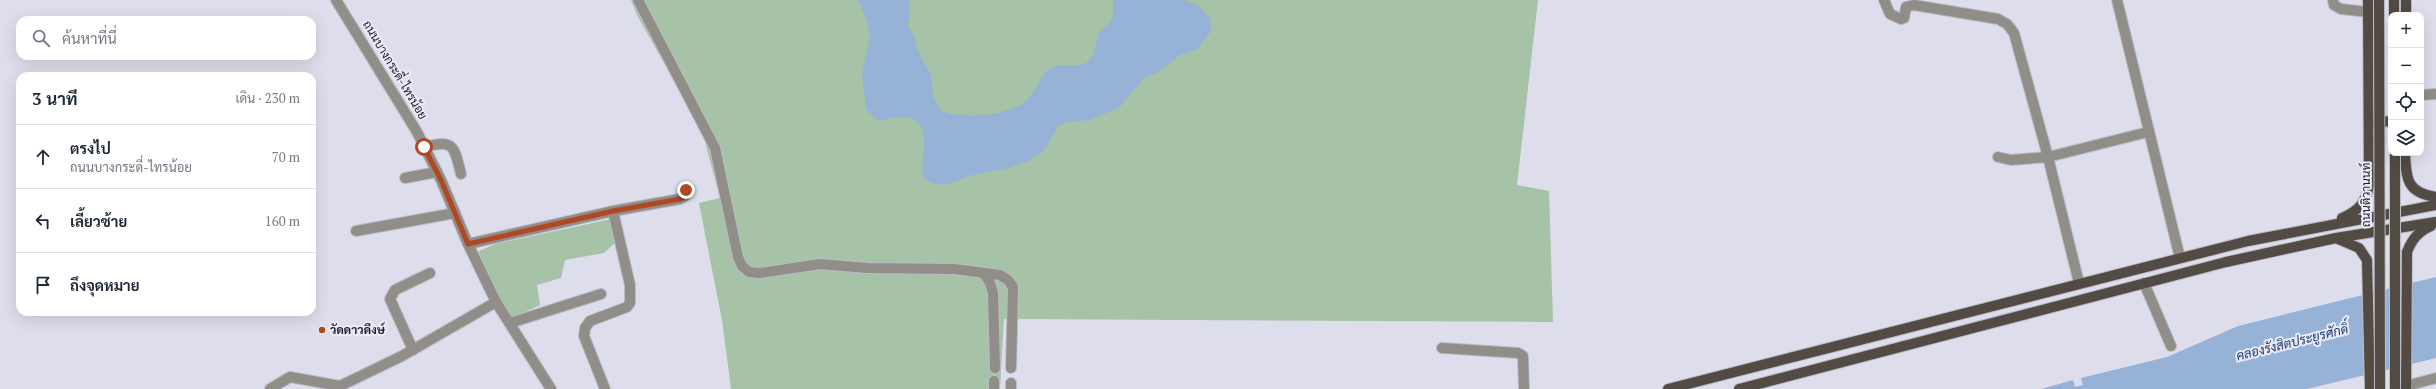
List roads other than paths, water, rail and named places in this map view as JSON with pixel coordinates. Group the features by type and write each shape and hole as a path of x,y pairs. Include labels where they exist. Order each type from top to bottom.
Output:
{"main road":[{"name":"ถนนติวานนท์","path":"2331,223 2352,214 2362,205 2367,197 2370,123 2368,0"},
{"name":"ถนนติวานนท์","path":"2379,0 2380,389"},
{"path":"2394,0 2394,12"},
{"path":"2406,0 2406,12"},
{"path":"2370,123 2388,121"},
{"path":"2395,156 2395,389"},
{"path":"2406,156 2406,170 2411,186 2417,192 2436,198"},
{"path":"1668,389 2180,258 2331,223 2436,205"},
{"path":"1739,389 2144,283 2336,238 2436,223"},
{"path":"2406,384 2407,252 2412,240 2421,230 2436,223"},
{"name":"ถนนติวานนท์","path":"2336,238 2360,248 2367,260 2370,384"}],"street":[{"name":"ถนนบางกระดี่-ไทรน้อย","path":"336,0 424,147 437,172 468,244 496,302 551,389"},
{"path":"638,0 715,148 738,257 742,266 749,272 760,273 800,266 836,264 867,268 954,269 1000,276 1008,280 1013,288 1012,368"},
{"path":"1884,0 1890,14 1901,19 1904,18 1906,7 1914,6 1998,19 2007,24 2016,40 2048,156 2079,283"},
{"path":"2117,0 2180,258"},
{"path":"2333,0 2334,6 2341,9 2368,12"},
{"path":"2424,95 2436,94"},
{"path":"1998,157 2011,160 2048,156 2148,132"},
{"path":"424,147 442,142 452,147 461,174"},
{"path":"405,178 437,172"},
{"path":"468,244 613,211 680,199 685,196 686,190"},
{"path":"605,389 584,336 584,328 590,321 627,307 630,303 630,285 613,211"},
{"path":"356,231 455,213"},
{"path":"413,350 390,299 395,290 430,273"},
{"path":"984,274 990,283 993,293 995,368"},
{"path":"2144,283 2171,346"},
{"path":"510,323 601,294"},
{"path":"270,389 290,377 339,387 413,350 496,302"},
{"path":"1442,348 1518,354 1523,356 1524,389"},
{"path":"2406,384 2436,378"}],"water":[{"path":"858,0 910,0 908,26 914,36 919,54 931,74 933,98 942,111 951,114 975,116 1001,112 1013,108 1023,103 1030,97 1048,70 1056,66 1079,65 1088,62 1094,54 1098,34 1112,20 1113,0 1184,0 1199,6 1210,18 1211,31 1200,46 1195,50 1178,56 1162,70 1144,78 1120,107 1090,120 1068,122 1058,126 1046,148 1032,159 1008,168 973,175 940,185 930,182 923,175 922,168 924,141 923,132 920,125 915,120 905,117 877,120 866,109 862,74 870,37 867,20"},
{"name":"คลองรังสิตประยูรศักดิ์","path":"2436,277 2436,358 2307,389 2041,389 2073,380 2075,387 2083,385 2081,378 2167,357 2238,326"}],"place":[{"name":"วัดดาวดึงษ์","path":"322,330"}]}
